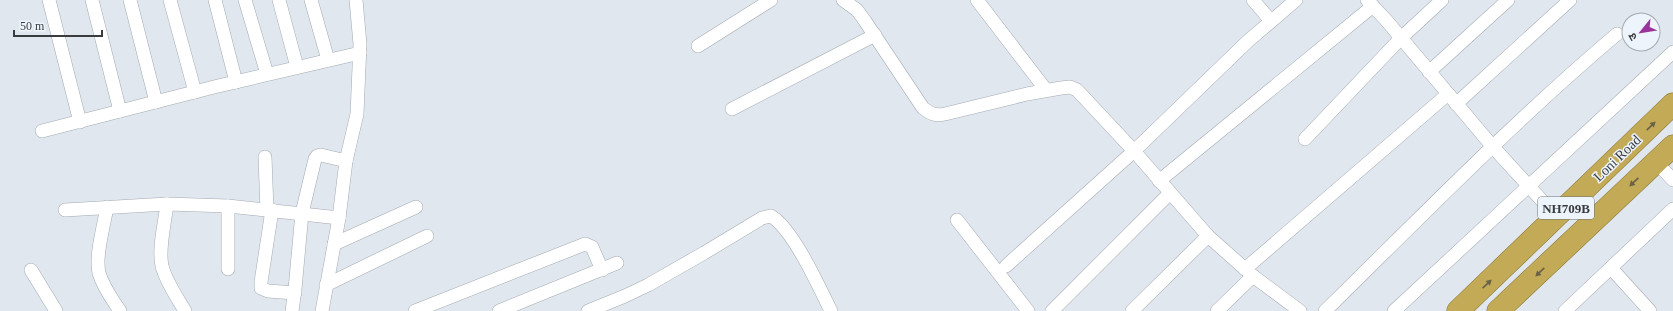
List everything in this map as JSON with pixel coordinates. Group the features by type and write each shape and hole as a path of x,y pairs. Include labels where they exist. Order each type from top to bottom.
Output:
{"highway":[{"name":"Loni Road","path":"1458,311 1673,104"},
{"name":"Loni Road","path":"1498,311 1673,146"}],"street":[{"path":"49,0 80,122"},
{"path":"92,0 120,111"},
{"path":"130,0 156,102"},
{"path":"170,0 195,92"},
{"path":"215,0 236,82"},
{"path":"245,0 267,74"},
{"path":"279,0 297,67"},
{"path":"311,0 328,60"},
{"path":"322,311 339,218 346,161 357,114 360,52 356,0"},
{"path":"698,46 771,0"},
{"path":"843,0 857,10 923,108 930,113 937,115 945,114 1046,90 1070,88 1078,90 1134,151 1208,236 1249,273 1293,309"},
{"path":"977,0 1046,90"},
{"path":"1253,0 1271,21"},
{"path":"1006,266 1134,151 1248,41 1296,0"},
{"path":"1305,139 1401,38 1442,0"},
{"path":"1430,72 1508,0"},
{"path":"1456,104 1570,0"},
{"path":"1159,181 1370,3 1493,147 1557,217"},
{"path":"1325,311 1493,147 1569,75 1617,34"},
{"path":"732,109 875,35"},
{"path":"42,131 360,52"},
{"path":"1394,311 1673,52"},
{"path":"1217,311 1249,273 1448,94"},
{"path":"292,311 302,213 315,159 317,156 325,156 346,161"},
{"path":"265,157 270,210 261,288 268,291 295,293"},
{"path":"1656,162 1673,180"},
{"path":"1052,311 1170,193"},
{"path":"65,210 167,204 228,206 339,218"},
{"path":"167,204 161,250 162,266 168,281 185,311"},
{"path":"228,206 228,269"},
{"path":"107,207 99,252 98,270 103,283 120,311"},
{"path":"334,244 416,207"},
{"path":"1565,311 1673,209"},
{"path":"588,311 639,290 762,218 771,216 784,228 800,253 831,311"},
{"path":"957,220 1028,311"},
{"path":"326,285 427,236"},
{"path":"1132,311 1208,236"},
{"path":"415,311 585,244 592,247 602,270"},
{"path":"499,311 618,263"},
{"path":"1611,268 1650,311"},
{"path":"31,270 56,311"}]}
